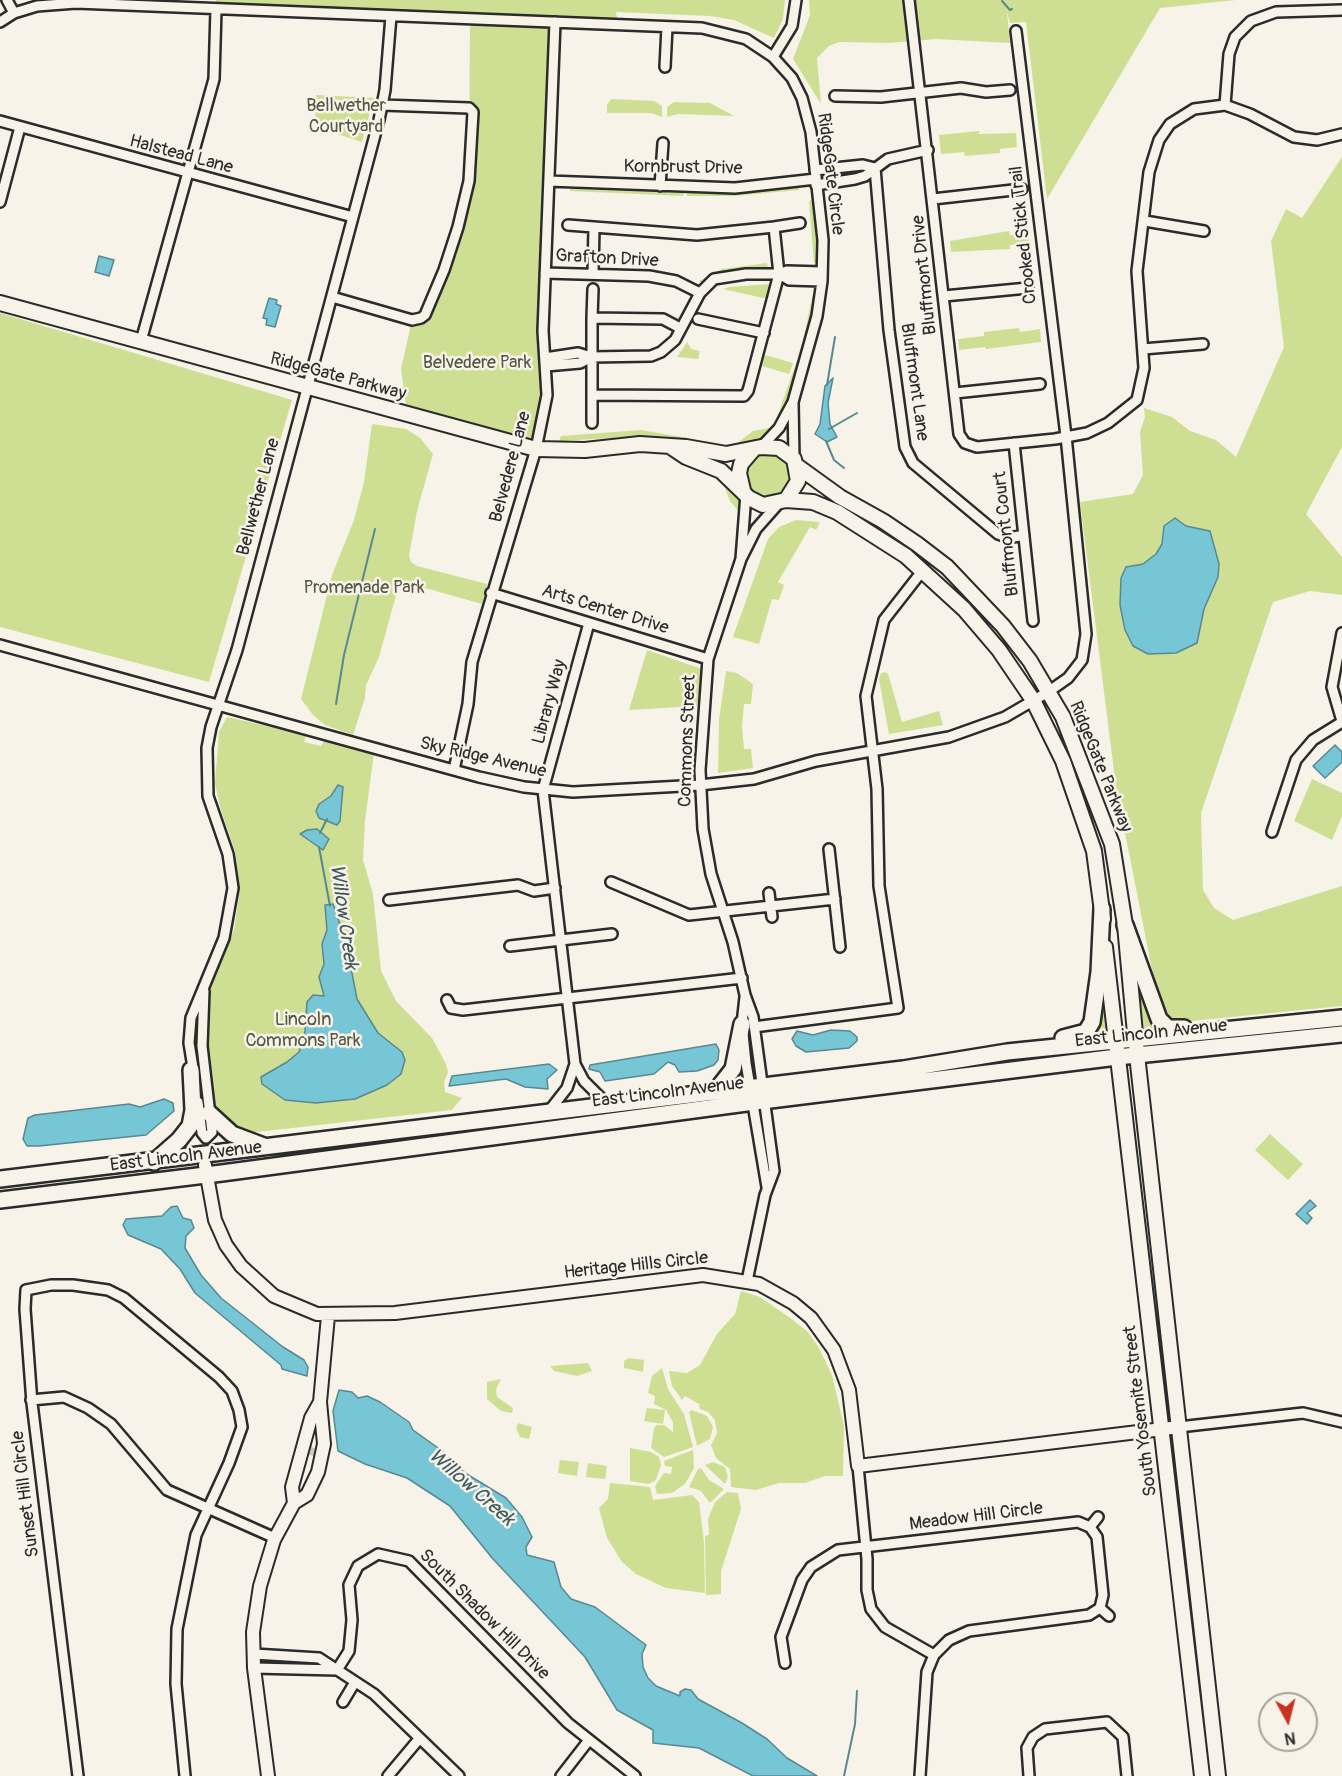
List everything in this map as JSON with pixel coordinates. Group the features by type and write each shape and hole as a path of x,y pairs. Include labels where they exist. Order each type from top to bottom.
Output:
{"main road":[{"name":"RidgeGate Parkway","path":"0,303 536,449 585,450 640,444 716,453 779,448 840,497 883,520 947,567 1003,626 1048,692 1073,741 1112,844 1125,925 1136,1047"},
{"name":"RidgeGate Parkway","path":"671,447 686,457 721,471 744,492 763,505 782,502 813,502 837,512 873,533 922,570 989,637 1033,700 1055,743 1079,804 1094,851 1116,1050"},
{"path":"744,492 739,473 741,464 757,449"},
{"path":"782,502 798,481 795,462"},
{"path":"1007,1052 1017,1044 1079,1036 1090,1029 1099,972 1102,909"},
{"path":"1125,925 1159,1019 1166,1026 1177,1029 1280,1017 1300,1022"},
{"name":"East Lincoln Avenue","path":"0,1200 205,1165 1116,1050 1300,1022 1342,1018"},
{"path":"715,1092 732,1069 748,1026"},
{"name":"East Lincoln Avenue","path":"1136,1047 1342,1034"},
{"name":"South Yosemite Street","path":"1136,1047 1218,1776"},
{"name":"East Lincoln Avenue","path":"0,1179 154,1162 205,1165 270,1148 715,1092 758,1094 1007,1052 1116,1050"},
{"name":"South Yosemite Street","path":"1116,1050 1202,1776"},
{"path":"154,1162 179,1140 190,1126 193,1110 191,1070"},
{"path":"209,1113 232,1134 270,1148"}],"street":[{"path":"7,0 14,14"},
{"path":"773,57 792,26 796,0"},
{"name":"Bluffmont Drive","path":"909,0 959,434 965,443 977,447 1066,436"},
{"name":"RidgeGate Circle","path":"0,22 14,14 58,3 101,2 216,9 667,27 719,31 746,39 773,57 792,78 802,98 807,112 823,240 818,316 793,402 779,428 757,449"},
{"path":"141,341 214,79 216,9"},
{"path":"1225,105 1229,54 1235,37 1251,21 1276,12 1342,10"},
{"name":"Bellwether Lane","path":"205,982 202,1046 212,1132 206,1138 202,1133 195,1077 191,1070 189,1043 191,1018 205,982 225,938 232,896 230,863 213,814 206,785 207,748 308,387 382,105 391,16"},
{"name":"Belvedere Lane","path":"454,770 468,704 472,662 536,449 547,395 543,331 555,22"},
{"path":"665,67 667,27"},
{"name":"Crooked Stick Trail","path":"1016,31 1066,436 1086,634 1082,660 1068,678 1033,700"},
{"path":"836,96 881,97 962,88 986,92 1010,90"},
{"path":"332,297 412,320 421,318 425,315 444,270 458,227 469,181 473,112 469,108 382,105"},
{"path":"1066,436 1087,432 1108,423 1137,400 1144,368 1137,271 1145,221 1149,172 1159,140 1170,124 1194,109 1225,105 1250,114 1294,137 1317,140 1342,134"},
{"name":"Halstead Lane","path":"0,121 187,174 353,217"},
{"path":"1,198 20,127"},
{"path":"660,186 663,143"},
{"name":"Kornbrust Drive","path":"816,178 855,179 888,159 928,150"},
{"name":"Kornbrust Drive","path":"549,181 735,188 816,178 863,165 875,168"},
{"name":"Bluffmont Lane","path":"875,168 886,269 889,330 904,447 913,463 998,534 1009,538 1024,536"},
{"path":"933,199 1022,189"},
{"path":"1145,221 1204,231"},
{"path":"568,225 697,235 800,224"},
{"path":"593,274 594,227"},
{"path":"592,395 744,396 780,274 774,227"},
{"path":"546,362 580,363 591,357 651,356 661,352 675,340 700,293 714,279 746,274 780,274 787,271 822,276"},
{"name":"Grafton Drive","path":"545,273 649,276 676,281 700,293"},
{"path":"944,296 1028,288"},
{"path":"592,289 592,423"},
{"path":"592,318 663,319 680,328"},
{"path":"698,319 764,333"},
{"path":"1143,349 1203,344"},
{"path":"955,393 1040,384"},
{"name":"RidgeGate Circle","path":"793,402 795,462"},
{"name":"Bluffmont Court","path":"1014,443 1033,621"},
{"name":"Commons Street","path":"741,559 744,492"},
{"name":"Commons Street","path":"747,1281 767,1187 774,1171 758,1094 745,995 733,942 711,874 700,785 708,658 741,559 756,528 782,502"},
{"path":"748,1026 808,1015 898,1008 879,886 877,789 866,696 884,620 922,570"},
{"name":"Arts Center Drive","path":"491,593 708,658"},
{"name":"Library Way","path":"543,790 589,623"},
{"path":"1272,832 1296,760 1313,740 1342,721 1332,687 1342,633"},
{"name":"Sky Ridge Avenue","path":"0,645 501,783 543,790 593,792 754,779 816,761 949,737 1005,717 1033,700"},
{"path":"543,790 575,1064 584,1081 608,1106"},
{"path":"829,849 840,946"},
{"path":"611,882 679,913 689,915 835,899"},
{"path":"389,900 518,885 534,891 555,888"},
{"path":"769,893 772,917"},
{"path":"510,946 612,934"},
{"path":"447,1000 451,1008 463,1010 741,978"},
{"path":"546,1113 564,1094 575,1064"},
{"path":"205,1165 206,1138"},
{"name":"Heritage Hills Circle","path":"205,1165 219,1232 241,1266 258,1284 283,1301 307,1311 328,1316 395,1312 684,1276 717,1275 747,1281 793,1303 811,1318 834,1350 849,1390 858,1466"},
{"name":"Sunset Hill Circle","path":"78,1776 31,1400 24,1309 26,1290 73,1285 108,1290 124,1298 232,1391 242,1427 208,1509"},
{"path":"268,1776 254,1668 260,1586 275,1538 293,1499 311,1448 320,1402 328,1316"},
{"path":"31,1400 64,1397 88,1408 111,1424 167,1490 275,1538"},
{"path":"293,1499 292,1487 311,1448 311,1418 320,1402"},
{"path":"934,1656 885,1627 871,1609 867,1590 858,1466 1303,1413 1342,1422"},
{"path":"311,1448 320,1464"},
{"path":"311,1448 320,1464"},
{"path":"293,1499 307,1495 320,1464"},
{"path":"185,1776 176,1684 177,1629 196,1535 208,1509"},
{"path":"920,1776 927,1672 934,1656 949,1640 969,1631 1089,1615 1100,1608 1103,1595 1097,1537 1090,1527 1098,1517"},
{"name":"Meadow Hill Circle","path":"784,1663 781,1637 802,1580 811,1567 825,1556 838,1550 1078,1522 1090,1527"},
{"name":"South Shadow Hill Drive","path":"338,1670 349,1651 352,1620 349,1585 358,1566 378,1554 409,1561 568,1723 635,1776"},
{"path":"1100,1608 1109,1616"},
{"path":"254,1654 319,1658 374,1694 459,1776"},
{"path":"254,1668 338,1670"},
{"path":"343,1702 355,1682"},
{"path":"1114,1729 1120,1720"},
{"path":"1029,1776 1030,1735 1045,1729 1107,1722 1123,1737 1127,1776"},
{"path":"388,1776 419,1738"},
{"path":"561,1776 589,1740"}],"green space":[{"name":"Belvedere Park","path":"216,0 785,0 783,19 774,38 734,20 710,16 616,12 618,25 555,23 546,366 536,449 407,413 401,369 412,320 425,315 469,181 470,19 216,9"},
{"path":"809,0 1236,0 1160,8 1047,199 1026,22 1010,23 1007,12 1010,43 936,39 888,43 839,42 829,46 817,58 821,104 793,59 810,15"},
{"name":"Bellwether Courtyard","path":"316,95 374,98 362,142 315,127"},
{"path":"611,99 654,101 662,106 662,117 651,113 607,113 607,105"},
{"path":"674,102 710,103 734,116 678,114 667,117 667,107"},
{"path":"979,131 979,134 1016,133 1017,147 1000,149 1000,153 965,156 964,152 941,154 939,135"},
{"path":"1342,157 1342,447 1306,514 1342,557 1342,595 1310,591 1273,602 1201,813 1203,890 1214,908 1233,920 1342,886 1342,1006 1172,1023 1155,985 1116,787 1080,502 1133,494 1143,475 1140,432 1145,417 1144,408 1172,417 1190,431 1216,440 1236,457 1284,347 1271,241 1286,209 1302,218"},
{"path":"799,187 799,190 733,196 687,196 687,193 727,194"},
{"path":"570,189 684,193 683,196 570,191"},
{"path":"812,200 817,250 816,263 814,263 809,201"},
{"path":"1009,231 1010,235 1028,234 1029,243 1010,245 1010,249 951,252 950,241"},
{"path":"767,263 768,267 724,271 702,283 699,281 722,269"},
{"path":"770,284 768,299 723,289 729,287"},
{"path":"813,293 815,298 802,356 781,419 774,426 802,346"},
{"path":"0,313 292,400 209,682 0,627"},
{"path":"1019,328 1020,332 1040,329 1041,342 959,350 958,339 984,336 984,332"},
{"path":"687,342 691,349 700,351 698,359 677,357"},
{"path":"765,355 793,363 789,374 762,366"},
{"name":"Promenade Park","path":"372,424 406,429 420,438 433,454 417,511 409,556 411,562 417,566 487,584 482,604 400,581 379,657 366,685 365,698 353,735 325,725 313,715 301,699 332,575 354,520 364,482"},
{"path":"774,429 766,437 731,448 753,431"},
{"path":"641,430 728,445 727,448 649,436 559,441 561,436"},
{"path":"769,453 778,454 785,459 790,466 790,484 785,491 778,496 769,497 760,496 753,491 748,484 747,475 748,466 753,459 760,454"},
{"path":"722,480 740,497 742,515 730,501"},
{"path":"796,520 820,522 816,530 810,527 778,582 784,585 779,600 772,599 759,644 733,637 768,539 779,527"},
{"path":"647,650 699,668 702,672 697,706 629,710"},
{"path":"726,671 737,673 753,684 751,704 744,704 742,726 744,749 751,749 753,768 718,773 719,719"},
{"path":"881,673 888,674 902,722 939,711 943,725 889,734 879,679"},
{"name":"Lincoln Commons Park","path":"227,717 306,735 304,742 321,746 325,740 374,753 365,821 363,860 373,894 381,971 396,1001 432,1038 446,1064 448,1072 444,1082 445,1092 462,1098 452,1110 248,1133 238,1132 216,1113 208,1055 208,1003 212,982 234,930 239,895 235,851 220,807 215,783 219,732"},
{"path":"1312,779 1342,793 1342,816 1332,840 1294,821"},
{"path":"1136,976 1159,1028 1146,1029 1141,1024"},
{"path":"1104,980 1109,1031 1093,1035 1092,1033"},
{"path":"1270,1134 1303,1164 1288,1180 1255,1150"},
{"path":"741,1291 760,1297 793,1320 808,1332 819,1348 832,1375 844,1426 843,1476 825,1476 805,1483 779,1483 756,1490 731,1487 730,1469 716,1458 711,1445 717,1433 715,1420 708,1412 700,1409 699,1404 685,1396 682,1400 672,1386 669,1371 687,1373 700,1365 717,1334 735,1314"},
{"path":"629,1358 644,1360 643,1372 624,1368 624,1361"},
{"path":"588,1363 592,1371 577,1376 554,1371 550,1366"},
{"path":"662,1368 668,1389 684,1414 693,1447 664,1457 651,1448 654,1428 657,1425 664,1425 673,1432 673,1422 666,1410 654,1404 655,1396 648,1393 652,1376"},
{"path":"501,1379 496,1389 497,1397 513,1408 512,1413 501,1411 487,1399 487,1382"},
{"path":"647,1408 665,1410 663,1424 644,1421"},
{"path":"692,1410 707,1416 713,1427 710,1439 697,1446 689,1412"},
{"path":"518,1423 532,1427 529,1439 520,1437 516,1428"},
{"path":"630,1448 651,1452 659,1457 661,1465 656,1480 649,1484 630,1481"},
{"path":"693,1450 694,1468 685,1484 672,1493 657,1494 655,1486 664,1473 671,1474 672,1467 665,1466 664,1461"},
{"path":"560,1460 579,1462 577,1476 558,1473"},
{"path":"713,1462 725,1467 728,1477 725,1484 705,1465"},
{"path":"588,1463 607,1466 605,1479 586,1477"},
{"path":"701,1468 709,1480 724,1489 710,1503 701,1491 689,1487 698,1469"},
{"path":"610,1483 650,1487 653,1500 692,1495 699,1502 704,1542 705,1593 666,1588 636,1574 622,1562 607,1538 599,1508 608,1499"},
{"path":"727,1492 738,1493 741,1509 721,1571 721,1594 706,1595 705,1536 709,1535 708,1519 715,1502"}],"water":[{"path":"99,256 114,260 109,276 95,272"},
{"path":"269,298 277,300 276,304 281,306 275,327 266,325 267,319 263,318"},
{"path":"833,378 828,403 830,424 837,437 827,442 815,434 820,424 825,386"},
{"path":"1175,518 1186,526 1210,531 1219,564 1218,577 1204,609 1197,643 1176,653 1148,654 1133,646 1125,630 1120,605 1121,578 1126,567 1143,564 1156,554 1162,544 1164,526"},
{"path":"1335,745 1342,752 1342,762 1325,778 1313,766"},
{"path":"338,785 343,787 340,821 337,825 319,818 316,811 319,804 331,796"},
{"path":"317,829 329,839 323,850 300,834 307,830"},
{"path":"333,904 346,942 357,999 378,1033 402,1052 405,1060 401,1074 387,1085 355,1099 316,1103 285,1100 262,1084 261,1077 299,1052 305,1031 307,1002 313,995 324,996 319,977 324,964 322,944 327,930 325,905"},
{"path":"831,1030 850,1031 857,1037 857,1041 849,1048 806,1052 796,1046 792,1039 797,1031 813,1035"},
{"path":"716,1044 719,1050 718,1060 714,1065 697,1071 679,1072 675,1065 668,1062 654,1074 605,1081 600,1072 589,1069 590,1065"},
{"path":"549,1064 557,1070 547,1079 548,1089 525,1087 506,1079 449,1086 452,1076"},
{"path":"164,1099 173,1103 174,1111 146,1135 39,1146 27,1146 23,1139 28,1118 35,1115 129,1104 140,1107"},
{"path":"1310,1200 1316,1206 1307,1213 1312,1218 1307,1224 1296,1214"},
{"path":"177,1206 183,1218 191,1220 194,1228 186,1236 185,1248 201,1275 221,1298 283,1347 304,1360 308,1367 307,1376 282,1369 281,1365 195,1293 180,1269 161,1249 128,1235 123,1225 126,1219 162,1216 171,1207"},
{"path":"339,1390 352,1392 358,1398 367,1396 380,1402 409,1422 413,1430 441,1450 465,1473 506,1498 522,1517 532,1537 526,1547 527,1555 554,1562 561,1587 571,1599 595,1607 646,1645 642,1654 643,1667 648,1678 656,1686 680,1696 680,1692 685,1689 691,1690 698,1699 767,1739 787,1758 817,1776 753,1776 699,1748 653,1743 653,1730 617,1710 585,1657 493,1559 450,1506 407,1478 365,1464 338,1451 333,1411"}],"waterway":[{"path":"1002,1 1010,10 1012,9"},
{"path":"827,385 835,337"},
{"path":"829,429 857,413"},
{"path":"826,441 834,460 844,468"},
{"name":"Willow Creek","path":"336,704 344,655 375,529"},
{"name":"Willow Creek","path":"320,833 327,819"},
{"name":"Willow Creek","path":"319,847 330,906"},
{"path":"844,1776 855,1724 857,1691"}],"tunnel":[{"path":"309,1455 311,1447"}]}
